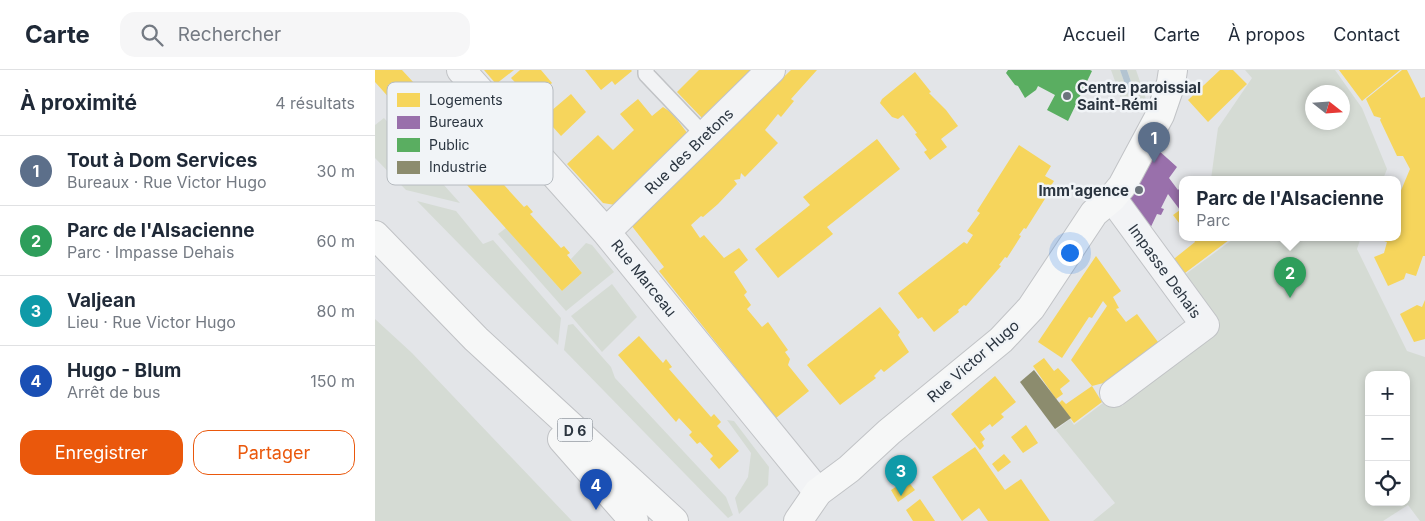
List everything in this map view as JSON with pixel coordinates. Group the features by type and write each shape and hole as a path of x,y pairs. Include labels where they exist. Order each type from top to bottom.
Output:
{"main road":[{"name":"Rue Victor Hugo","path":"798,521 818,492 849,470 889,432 1001,340 1031,308 1094,213 1123,186 1160,115 1171,83 1173,70"},
{"name":"D 6","path":"375,235 476,339 673,521"},
{"name":"D 6","path":"476,339 634,521"}],"street":[{"name":"Rue Marceau","path":"461,70 472,82"},
{"name":"Rue des Bretons","path":"606,232 771,70"},
{"name":"Rue Marceau","path":"553,173 606,232 818,492"},
{"name":"Impasse Dehais","path":"1112,198 1205,325 1115,393"}],"lane":[{"path":"647,70 646,74 705,136"}],"shaded area":[{"path":"1111,70 1120,70 1133,107 1125,109"},
{"path":"1127,70 1136,70 1147,102 1139,105"},
{"path":"1245,70 1335,70 1346,85 1305,85 1305,130 1350,130 1350,91 1362,108 1387,169 1384,176 1211,176 1218,128 1252,78"},
{"path":"384,118 387,121 387,170 375,158 375,125"},
{"path":"401,185 444,185 460,203 406,190"},
{"path":"417,201 456,211 483,244 493,240 561,318 558,345"},
{"path":"506,228 562,291 582,273 571,259 586,243 592,245 614,272 566,311 498,234"},
{"path":"1231,241 1360,241 1357,249 1407,351 1425,357 1425,521 1420,521 1409,506 1410,371 1365,371 1365,506 1406,506 1383,521 1093,521 1115,503 1056,430 1070,419 1074,425 1103,403 1122,406 1178,354 1215,327 1183,276"},
{"path":"612,284 637,317 602,352 571,316"},
{"path":"375,319 412,353 572,521 375,521"},
{"path":"573,324 611,367 615,378 726,497 733,515 728,518 564,350 568,325"},
{"path":"727,420 734,421 769,467 768,485 739,514 735,498 748,477 751,453"}],"water":[{"path":"1120,70 1127,70 1139,105 1133,107"}],"building: Logements":[{"path":"375,70 402,70 413,82 387,82 387,95 375,82"},
{"path":"484,70 514,70 499,82 494,82"},
{"path":"520,70 541,70 551,82 515,82 511,78"},
{"path":"585,70 632,71 615,85 612,81 601,90"},
{"path":"699,70 754,70 703,119 677,92"},
{"path":"791,70 817,70 791,99 794,101 781,117 778,114 765,130 778,143 745,177 741,173 740,179 734,180 737,184 718,204 691,225 700,238 704,235 724,258 739,248 748,260 734,272 747,292 744,295 751,305 747,309 762,327 768,322 788,350 785,352 790,359 788,365 809,391 776,418 659,271 664,267 631,225"},
{"path":"1220,70 1233,70 1247,84 1208,122 1188,100"},
{"path":"1339,70 1400,70 1362,101"},
{"path":"1402,70 1407,70 1421,98 1425,97 1425,256 1423,256 1416,276 1406,273 1404,279 1388,286 1374,257 1384,253 1387,242 1384,241 1401,241 1401,190 1410,169 1403,156 1397,156 1380,120 1381,118 1374,116 1366,99"},
{"path":"915,72 931,92 929,93 946,110 958,126 941,139 947,147 930,160 924,152 927,150 915,134 917,133 903,115 898,119 892,117 880,103 882,99"},
{"path":"571,94 586,112 561,136 553,127 553,109"},
{"path":"638,99 652,116 663,107 672,113 688,134 615,205 603,203 567,164 598,135 613,150 634,130 620,114"},
{"path":"877,139 900,169 827,227 833,234 778,278 755,249 810,205 803,197"},
{"path":"1019,145 1051,166 1045,176 1054,181 1026,229 1024,228 1019,235 1021,236 1007,258 1005,257 999,265 1001,266 966,306 964,305 958,310 959,312 934,332 922,317 918,319 898,293 964,242 967,244 973,235 967,231 980,213 977,211"},
{"path":"467,185 504,185 524,207 527,205 533,212 530,214 561,248 564,246 570,253 567,255 582,273 562,291"},
{"path":"1179,211 1179,223 1173,215"},
{"path":"1228,241 1181,276 1170,262 1195,242"},
{"path":"1096,256 1121,291 1113,297 1119,308 1116,309 1126,322 1137,314 1161,346 1119,379 1092,386 1071,360 1107,306 1103,301 1092,318 1089,317 1062,358 1038,342"},
{"path":"1425,300 1425,339 1414,342 1400,314 1417,305 1422,307"},
{"path":"880,307 900,332 898,335 909,352 884,372 881,369 874,376 876,378 840,405 807,365"},
{"path":"639,336 663,363 666,359 672,367 669,369 711,417 714,414 721,422 717,426 739,451 719,469 710,459 713,456 700,442 697,444 689,435 692,432 679,418 676,422 618,355"},
{"path":"1044,358 1054,371 1058,368 1070,381 1060,389 1063,394 1056,399 1033,366"},
{"path":"995,376 1016,402 1001,414 1004,417 992,427 990,424 980,432 985,439 982,442 984,446 980,450 951,414"},
{"path":"1092,386 1102,402 1074,423 1059,403 1062,400 1066,404"},
{"path":"1026,425 1038,443 1023,453 1011,437"},
{"path":"975,447 1005,490 1021,479 1050,521 988,521 979,508 962,521 932,477"},
{"path":"1004,454 1011,462 998,472 992,464"},
{"path":"907,480 915,490 898,502 891,490"},
{"path":"920,499 935,521 913,521 906,510"}],"building: Bureaux":[{"path":"1157,149 1177,167 1169,178 1179,189 1179,209 1168,194 1161,208 1164,209 1161,215 1157,214 1148,233 1126,203"}],"building: Public":[{"name":"Centre paroissial Saint-Rémi","path":"1008,70 1092,71 1068,121 1047,110 1055,95 1038,86 1036,90 1025,98 1018,86 1015,85 1006,73"}],"building: Industrie":[{"path":"1034,370 1071,418 1055,429 1020,382"}],"place":[{"name":"Centre paroissial Saint-Rémi","path":"1067,96"},
{"name":"Tout à Dom Services","path":"1154,163"},
{"name":"Imm'agence","path":"1139,190"},
{"name":"Parc de l'Alsacienne","path":"1290,298"},
{"name":"Valjean","path":"901,496"},
{"name":"Hugo - Blum","path":"596,510"}]}
